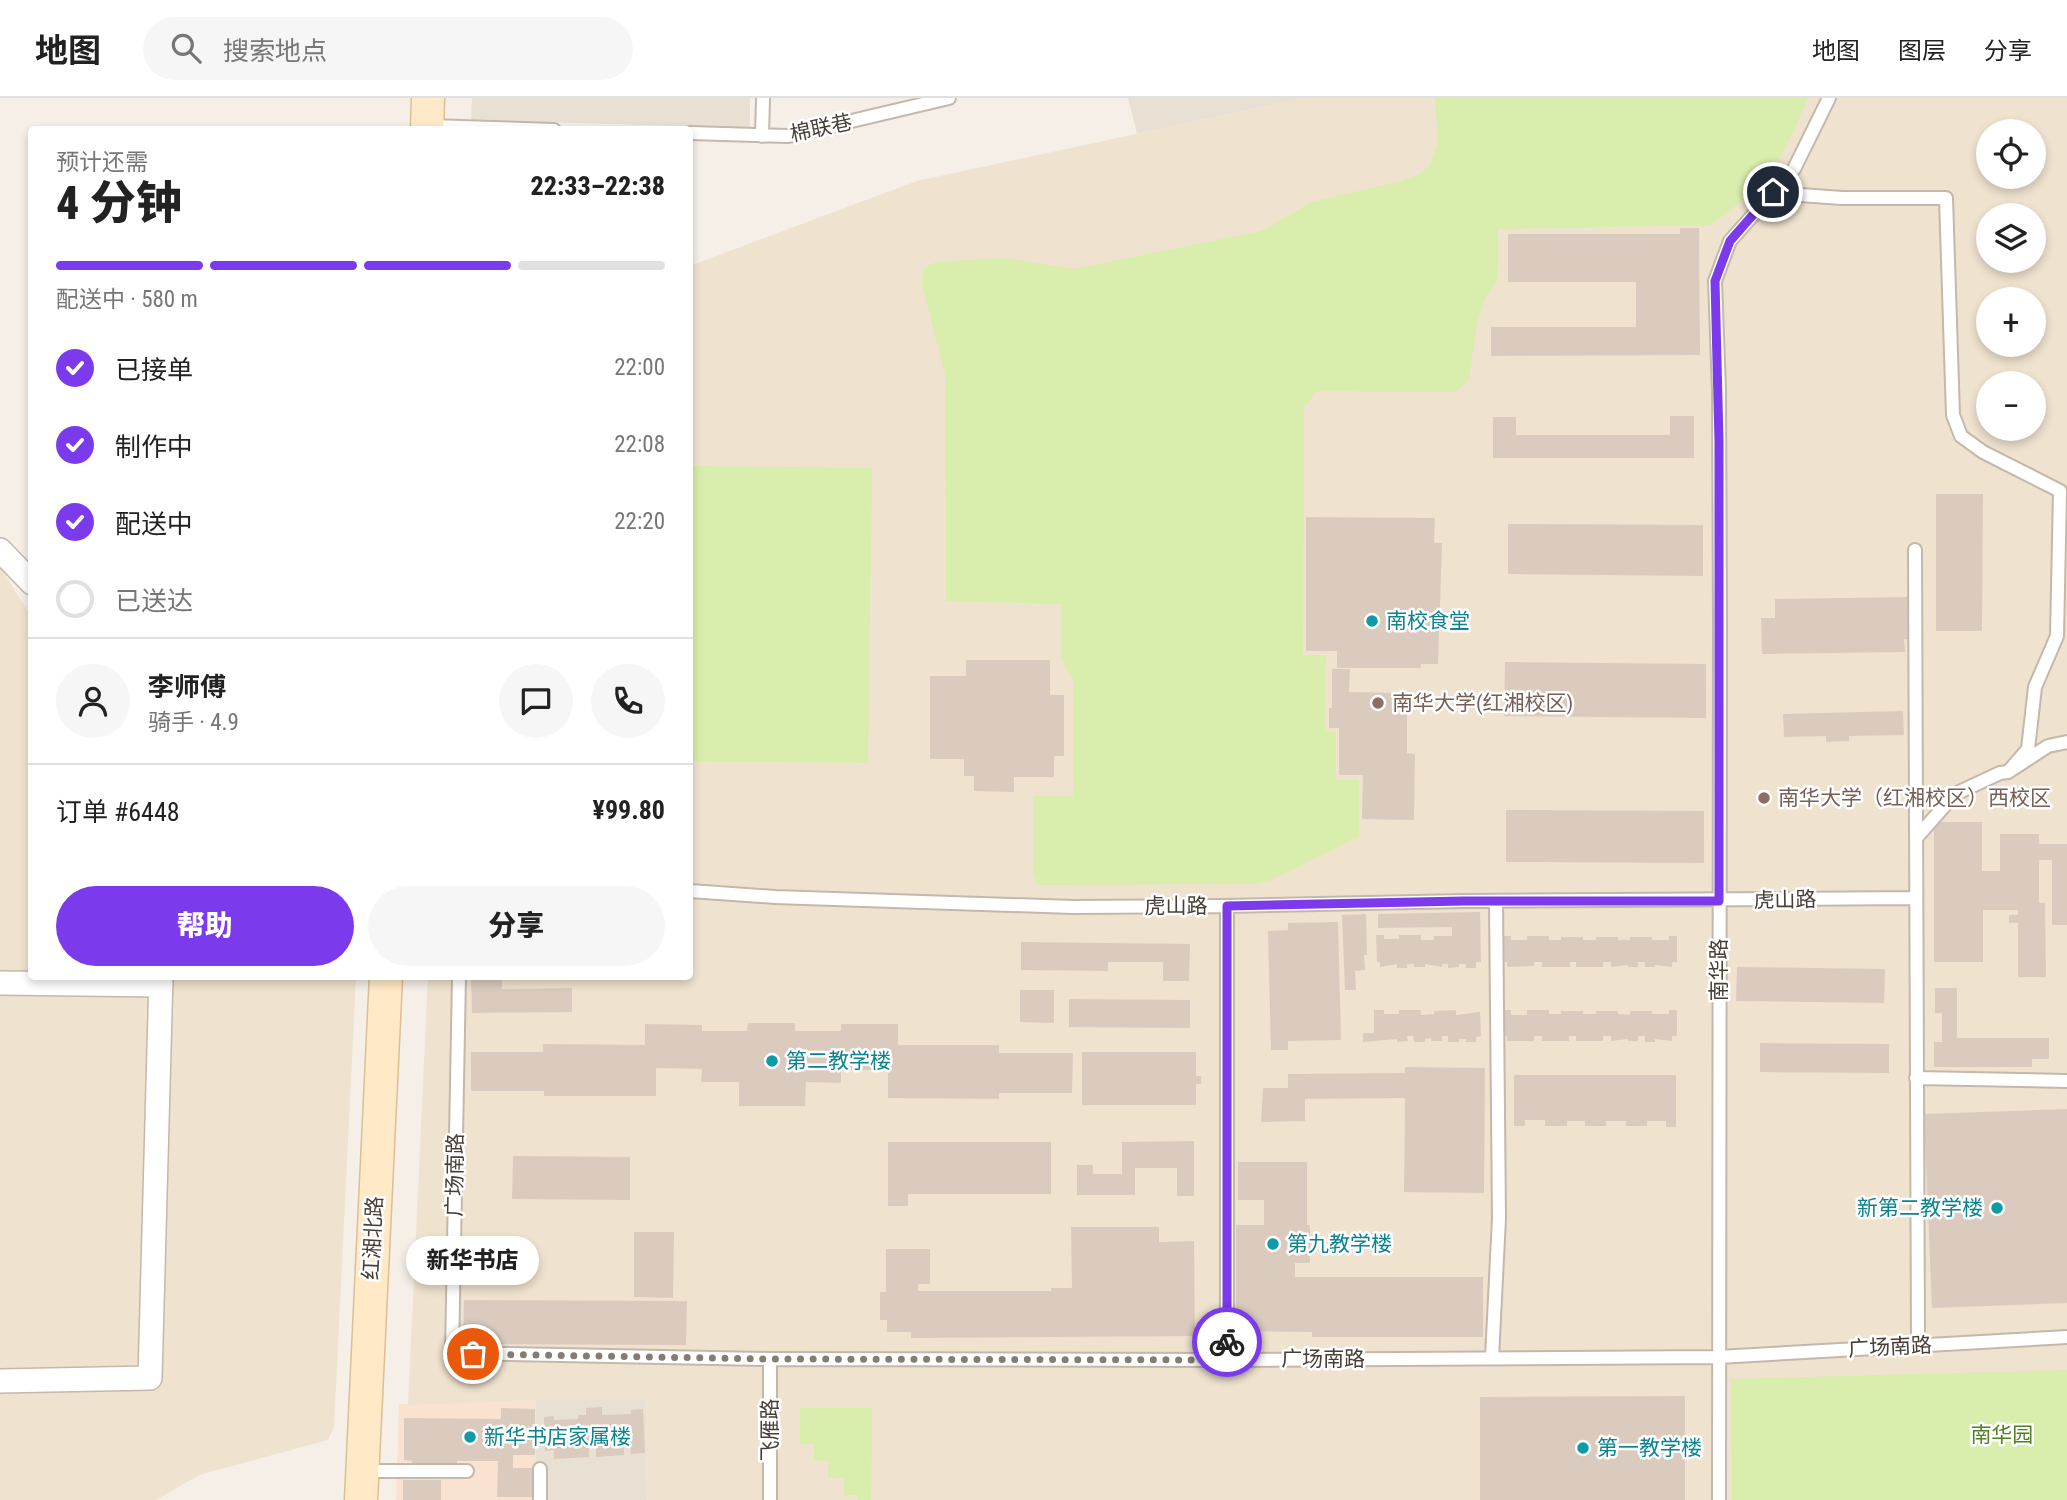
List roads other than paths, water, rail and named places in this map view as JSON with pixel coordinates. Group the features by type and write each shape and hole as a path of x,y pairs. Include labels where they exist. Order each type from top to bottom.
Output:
{"main road":[{"name":"红湘北路","path":"360,1500 386,980"},
{"name":"红湘北路","path":"378,1485 402,980"}],"street":[{"path":"0,550 28,579"},
{"path":"0,983 161,981 150,1378 0,1381"}],"lane":[{"path":"762,135 763,98"},
{"name":"棉联巷","path":"693,133 788,136 949,98"},
{"name":"南华路","path":"1719,1500 1719,390 1715,281 1730,241 1794,169 1829,98"},
{"path":"435,118 514,126"},
{"path":"1773,192 1842,198 1946,198 1953,415 1961,436 1983,452 2064,489 2057,636 2035,687 2028,749 2008,772"},
{"path":"1915,550 1918,1345"},
{"path":"1917,836 1955,794 2000,773 2008,772 2048,746 2067,743"},
{"name":"虎山路","path":"693,891 775,897 1073,907 1915,898"},
{"path":"1492,1358 1499,1219 1496,901"},
{"path":"1227,906 1227,1360"},
{"name":"广场南路","path":"459,980 452,1353 770,1359 1227,1360 1718,1356 2067,1337"},
{"path":"1916,1078 2067,1081"},
{"name":"飞雁路","path":"769,1500 770,1359"},
{"path":"540,1469 540,1500"},
{"path":"378,1485 467,1471"}],"place":[{"name":"南校食堂","path":"1372,621"},
{"name":"南华大学(红湘校区)","path":"1378,703"},
{"name":"南华大学（红湘校区）西校区","path":"1764,798"},
{"name":"第二教学楼","path":"772,1061"},
{"name":"新第二教学楼","path":"1997,1208"},
{"name":"第九教学楼","path":"1273,1244"},
{"name":"新华书店","path":"473,1354"},
{"name":"新华书店家属楼","path":"470,1437"},
{"name":"第一教学楼","path":"1583,1448"}],"park label":[{"name":"南华园","path":"2002,1435"}]}
